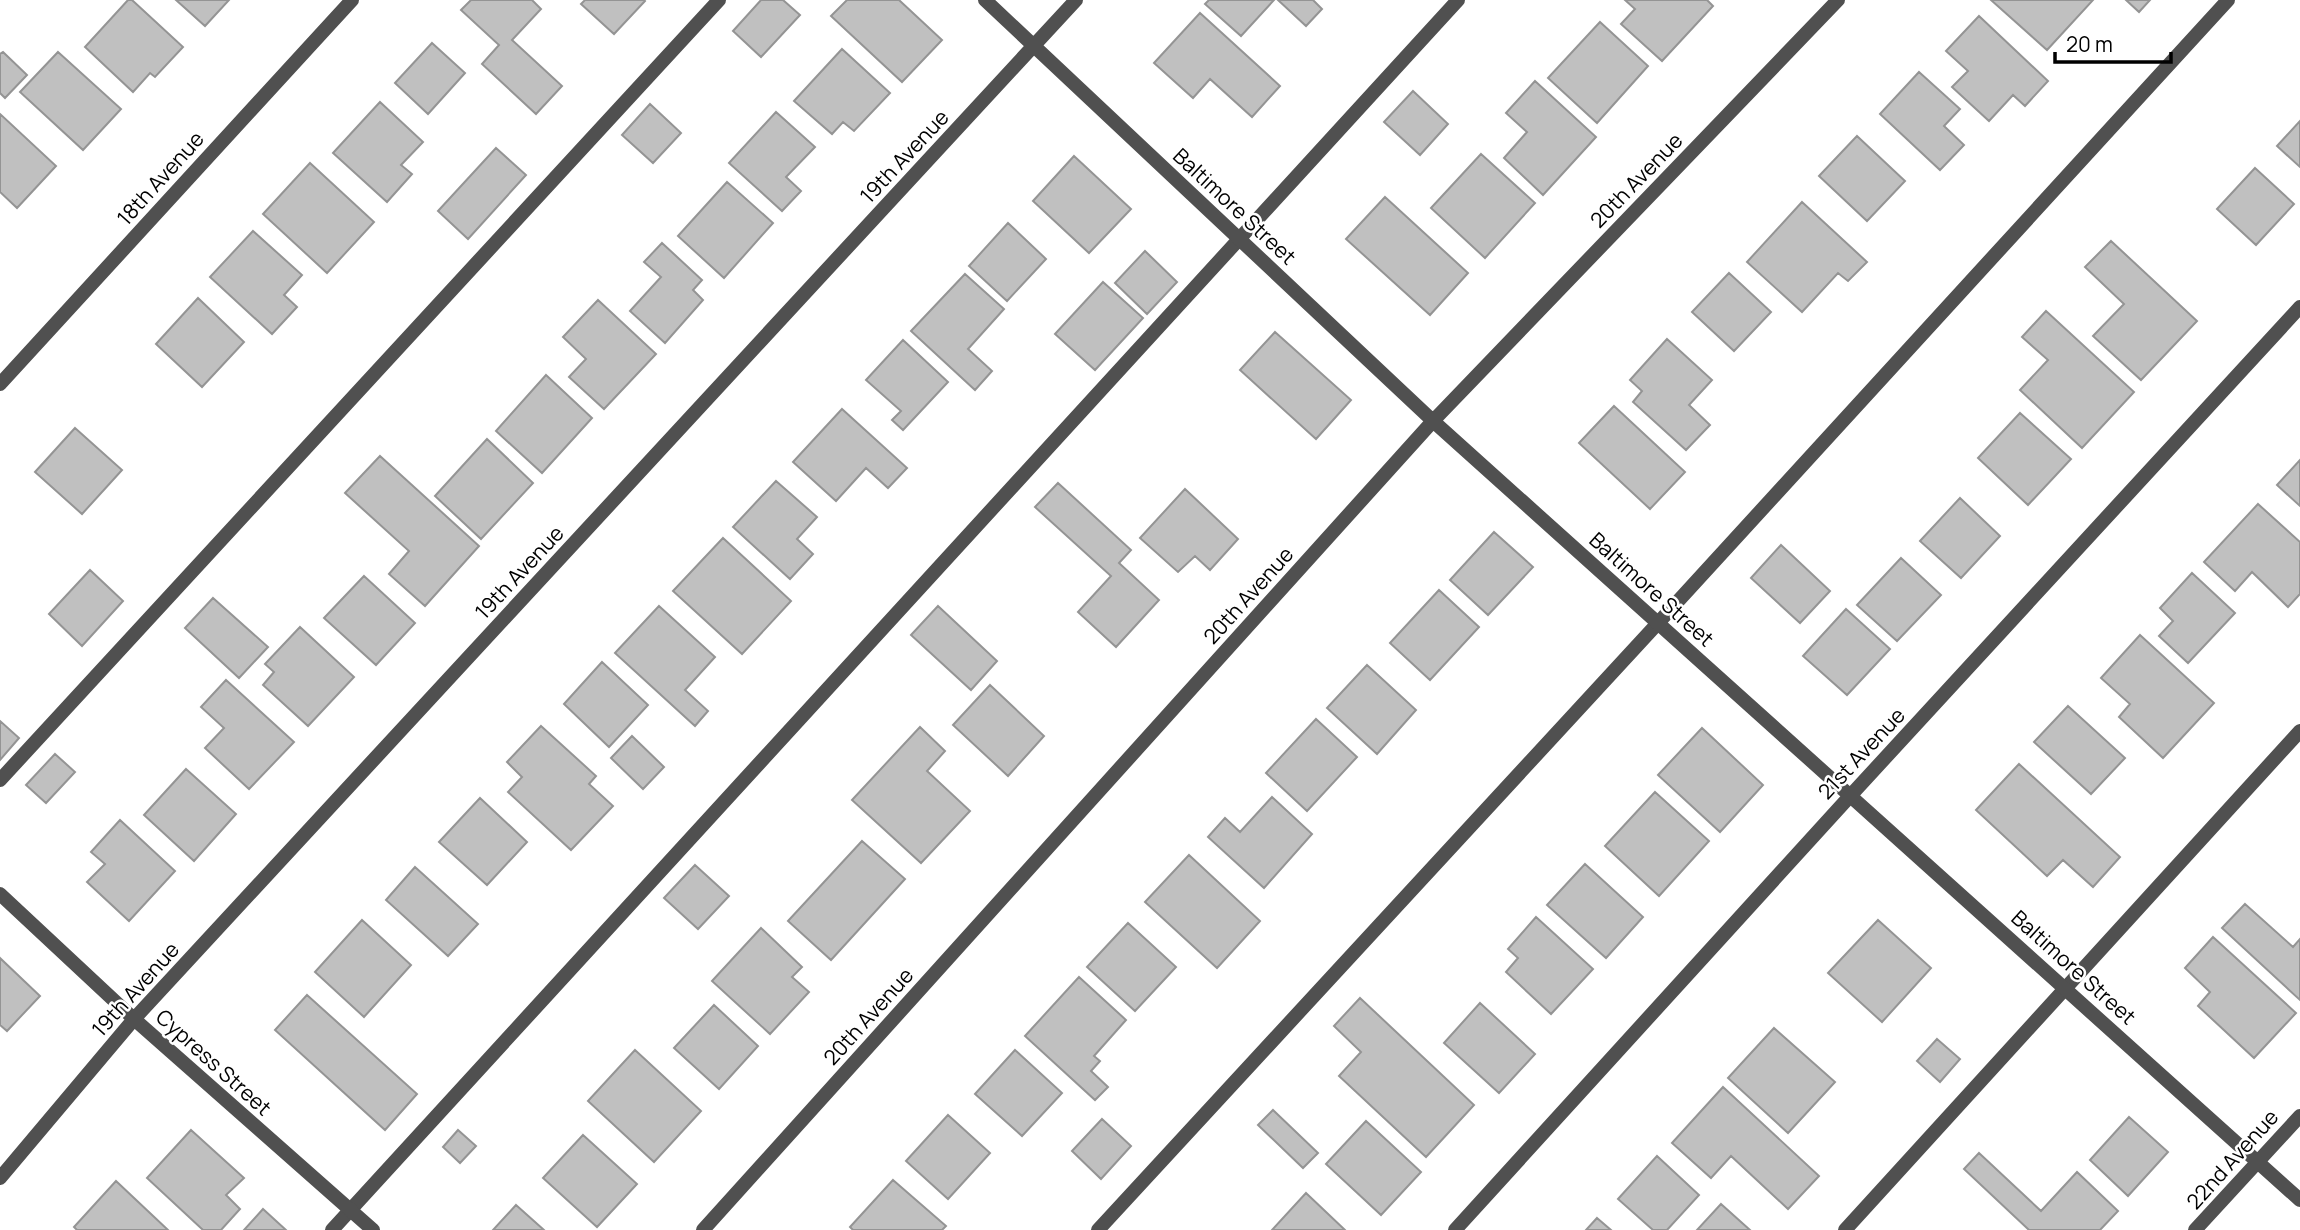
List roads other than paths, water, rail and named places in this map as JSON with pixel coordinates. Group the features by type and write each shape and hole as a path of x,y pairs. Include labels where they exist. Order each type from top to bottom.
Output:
{"street":[{"name":"18th Avenue","path":"0,384 352,0"},
{"path":"0,780 719,0"},
{"name":"Baltimore Street","path":"985,0 1433,421 2300,1200"},
{"name":"19th Avenue","path":"0,1178 134,1019 1076,0"},
{"path":"332,1230 1458,0"},
{"name":"20th Avenue","path":"703,1230 1433,421 1838,0"},
{"path":"1098,1230 2228,0"},
{"name":"21st Avenue","path":"1455,1230 2300,307"},
{"path":"1845,1230 2300,731"},
{"name":"Cypress Street","path":"0,894 134,1019 373,1230"},
{"name":"22nd Avenue","path":"2195,1230 2300,1116"}]}
